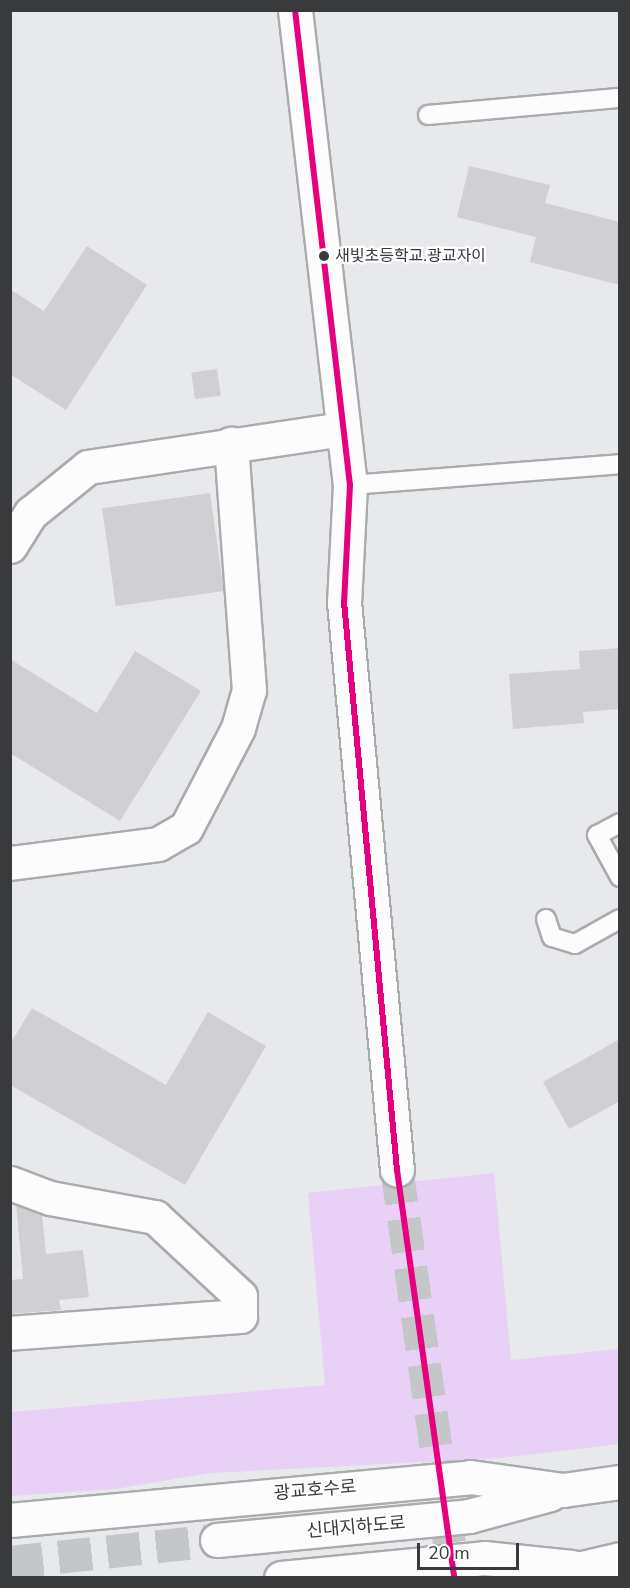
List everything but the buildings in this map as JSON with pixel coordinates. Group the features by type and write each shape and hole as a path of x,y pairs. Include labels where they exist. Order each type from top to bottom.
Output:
{"main road":[{"path":"295,10 350,485 344,602 397,1170"},
{"path":"10,546 31,513 88,467 342,429"},
{"path":"10,863 158,844 186,828 238,728 249,690 231,444"},
{"path":"10,1183 51,1198 155,1217 240,1296 240,1316 10,1333"},
{"name":"광교호수로","path":"10,1520 470,1476 563,1490 620,1482"},
{"name":"신대지하도로","path":"218,1540 469,1516 563,1490"},
{"path":"281,1578 484,1558 559,1572 620,1559"}],"lane":[{"path":"428,115 620,98"},
{"path":"350,485 620,464"},
{"path":"620,823 597,835 620,876"},
{"path":"546,919 552,937 575,944 620,919"}],"shaded area":[{"path":"494,1173 511,1360 619,1349 619,1444 502,1458 210,1473 116,1489 11,1496 11,1412 325,1385 308,1193"}],"tunnel":[{"path":"397,1170 454,1578"},
{"path":"10,1562 217,1540"}],"transit line":[{"path":"295,10 350,485 344,602 397,1170 454,1578"}],"place":[{"name":"새빛초등학교.광교자이","path":"324,256"}]}
